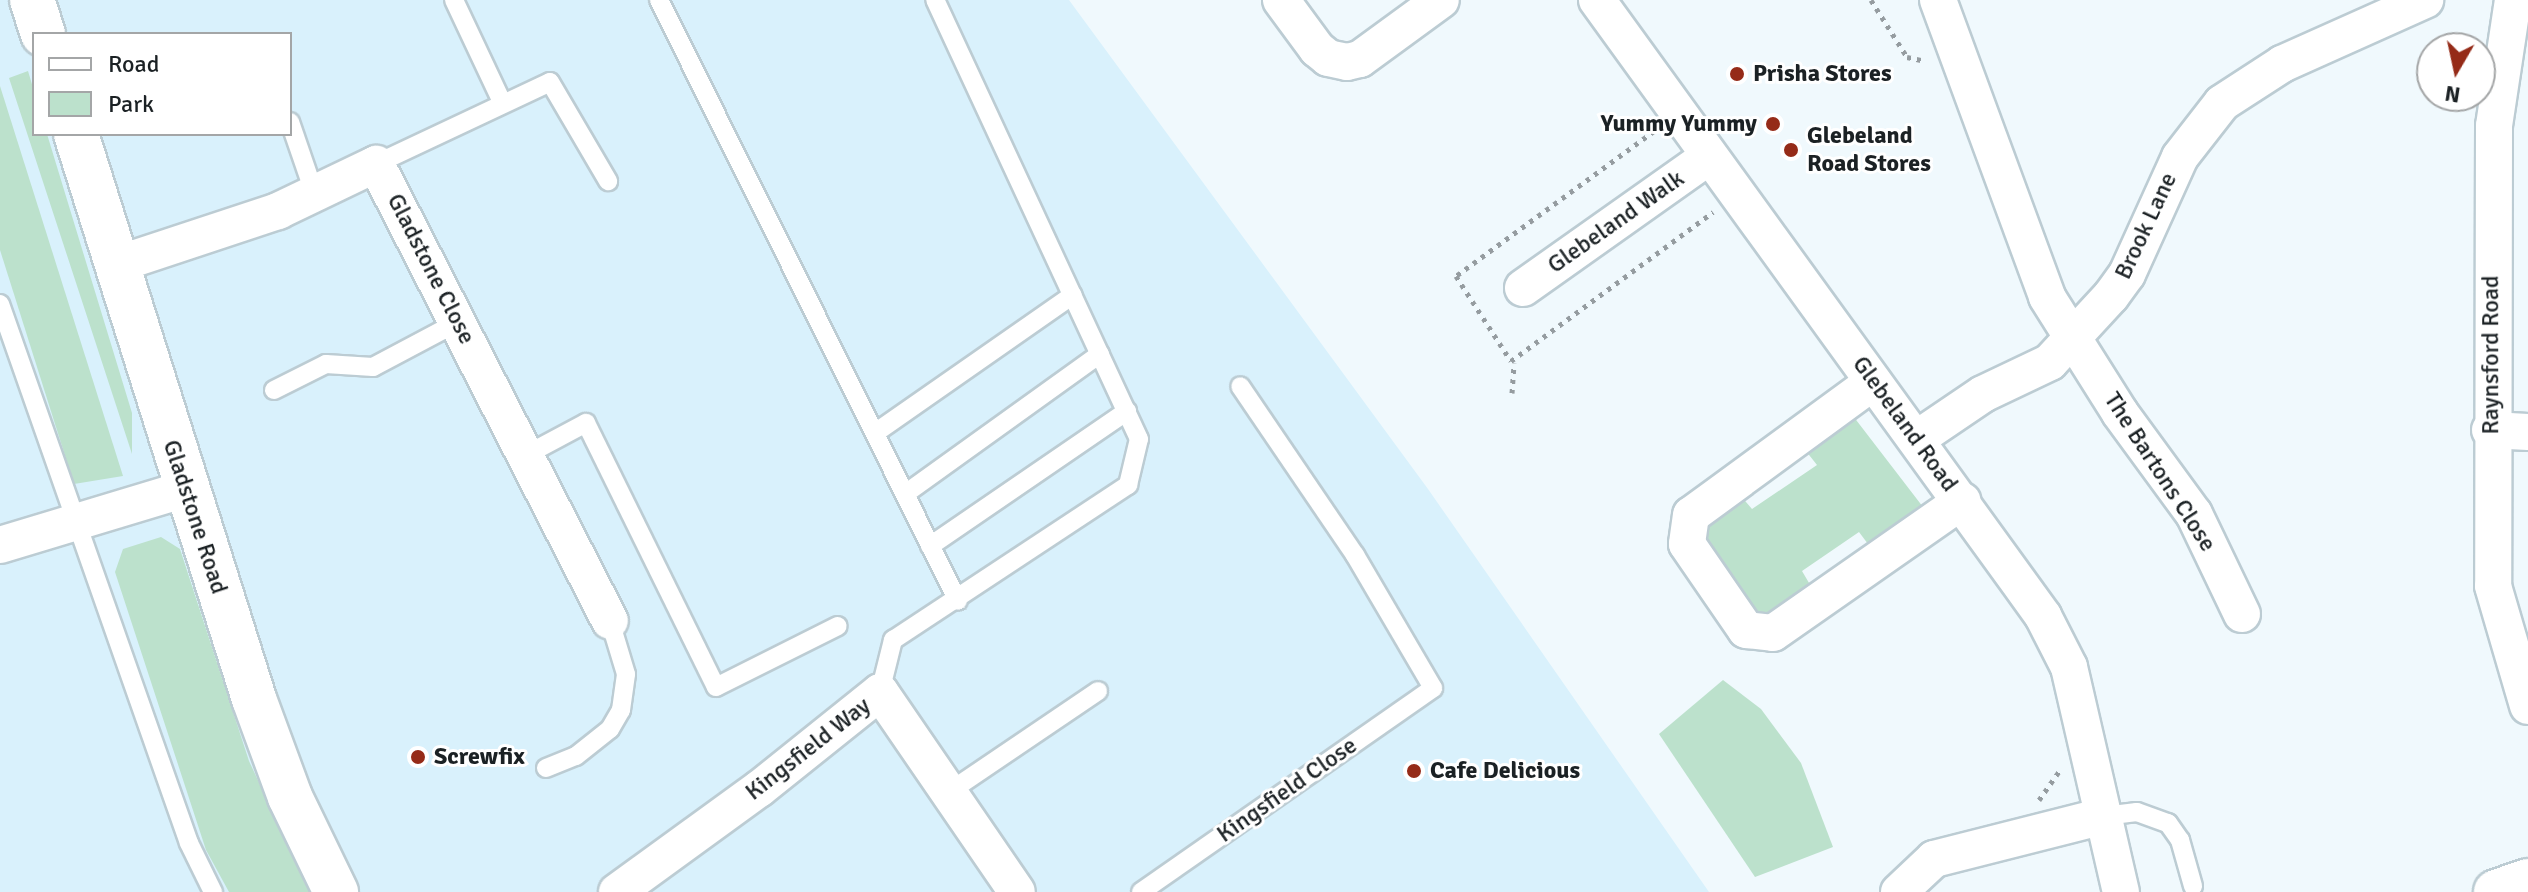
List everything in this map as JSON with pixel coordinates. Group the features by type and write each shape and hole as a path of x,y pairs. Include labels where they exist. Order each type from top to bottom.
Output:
{"street":[{"path":"32,0 42,32"},
{"path":"1281,0 1317,49 1328,58 1347,62 1360,59 1441,0"},
{"name":"Glebeland Road","path":"1597,0 1708,157 1873,382 1918,438 2043,616 2069,667 2121,892"},
{"path":"1938,0 1968,76 2028,256 2072,334"},
{"name":"Brook Lane","path":"1918,438 1983,394 2050,362 2127,274 2163,186 2222,103 2282,64 2425,0"},
{"name":"Raynsford Road","path":"2513,0 2494,126 2490,430 2493,586 2521,658 2528,706"},
{"name":"Gladstone Road","path":"77,136 185,489 290,797 336,892"},
{"name":"Glebeland Walk","path":"1523,288 1708,157"},
{"name":"Gladstone Close","path":"118,264 315,195 376,164 610,621"},
{"name":"The Bartons Close","path":"2072,334 2120,413 2194,514 2242,614"},
{"path":"1873,382 1691,515 1687,544 1746,630 1773,633 1962,501"},
{"path":"2490,430 2528,432"},
{"path":"0,545 185,489"},
{"name":"Kingsfield Way","path":"617,892 759,789 880,692 1017,892"},
{"path":"1892,884 1934,859 2104,816"},
{"path":"2496,892 2528,881"}],"lane":[{"path":"454,0 502,102"},
{"path":"659,0 958,601"},
{"path":"880,692 893,640 958,601 1128,485 1139,439 935,0"},
{"path":"376,164 541,83 557,86 608,181"},
{"path":"292,128 315,195"},
{"path":"875,433 1073,295"},
{"path":"0,304 189,843 213,892"},
{"path":"274,390 326,364 373,367 458,322"},
{"path":"905,494 1100,354"},
{"name":"Kingsfield Close","path":"1141,892 1433,688 1355,555 1240,386"},
{"path":"930,546 1127,411"},
{"path":"526,455 586,423 716,687 838,626"},
{"path":"546,768 576,756 610,729 621,710 626,674 610,621"},
{"path":"949,792 1098,691"},
{"path":"2104,816 2137,812 2168,823 2180,840 2193,886"}],"path":[{"path":"1871,0 1907,57 1968,76"},
{"path":"1512,393 1514,363"}],"shaded area":[{"path":"0,0 1069,0 1428,489 1709,892 0,892"}],"green space":[{"path":"28,71 32,84 32,136 48,136 132,413 132,454 9,78"},
{"path":"0,86 123,476 74,484 0,250"},
{"path":"1850,412 1923,507 1871,548 1859,532 1802,571 1812,588 1768,621 1750,618 1700,544 1708,516 1740,495 1752,509 1817,465 1802,446"},
{"path":"161,537 180,549 249,761 310,892 229,892 206,850 115,572 123,549"},
{"path":"1723,680 1761,709 1801,763 1833,847 1755,877 1659,734"}],"place":[{"name":"Prisha Stores","path":"1737,74"},
{"name":"Yummy Yummy","path":"1773,124"},
{"name":"Glebeland Road Stores","path":"1791,150"},
{"name":"Screwfix","path":"418,757"},
{"name":"Cafe Delicious","path":"1414,771"}]}
